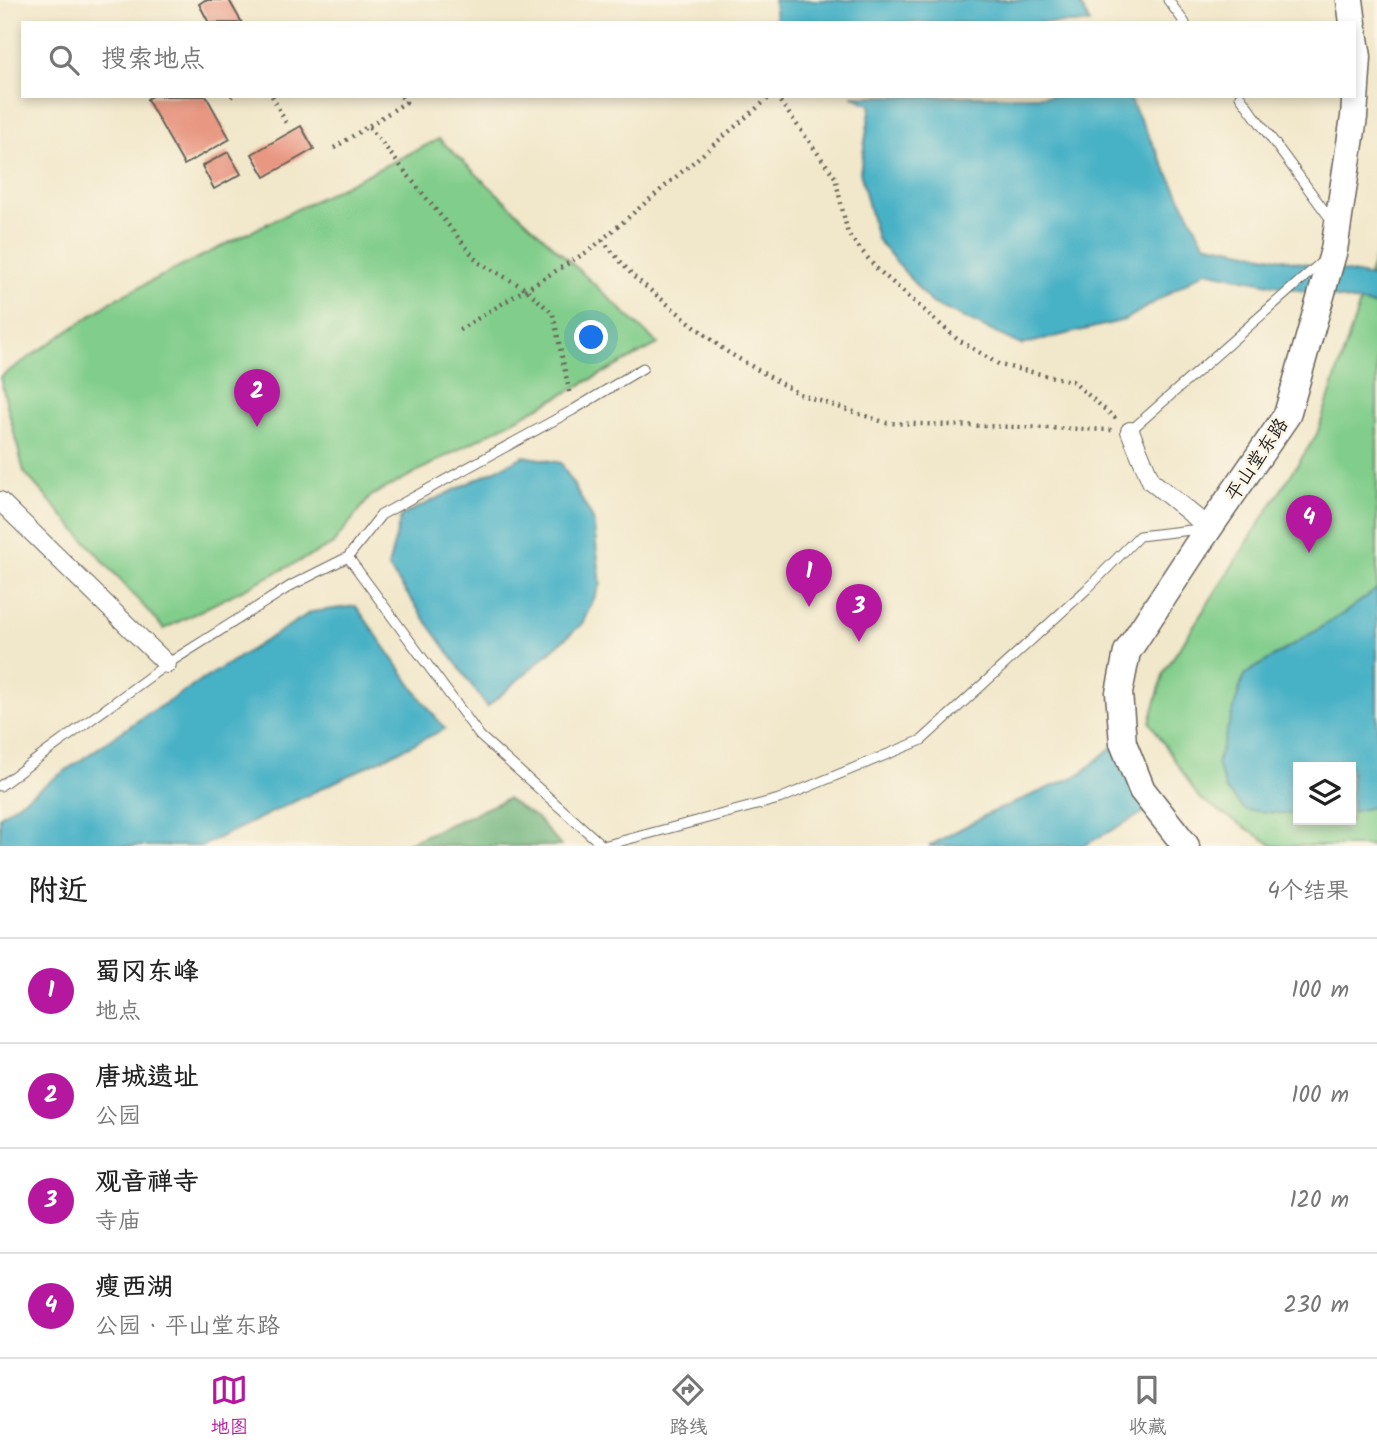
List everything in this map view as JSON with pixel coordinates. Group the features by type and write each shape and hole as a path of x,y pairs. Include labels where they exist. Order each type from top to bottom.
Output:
{"street":[{"path":"1350,0 1353,21"},
{"name":"平山堂东路","path":"1356,44 1356,87"},
{"name":"平山堂东路","path":"1186,846 1142,790 1123,743 1119,693 1127,652 1287,415 1336,239 1355,98"},
{"path":"1130,430 1151,481 1209,528"},
{"path":"0,501 167,664"}],"lane":[{"path":"1168,0 1184,21"},
{"path":"1130,430 1336,239 1241,98"},
{"path":"0,786 167,664 292,585 348,557 381,515 573,410 643,368"},
{"path":"348,557 480,736 603,846 779,799 922,740 1087,589 1139,536 1209,528"}],"path":[{"path":"273,98 287,125"},
{"path":"334,148 406,102 403,98"},
{"path":"459,330 590,250 772,98"},
{"path":"776,98 835,177 848,234 876,268 957,339 1000,365 1072,381 1130,430"},
{"path":"369,127 478,262 526,289 553,314 573,410"},
{"path":"602,240 634,277 724,350 799,394 887,423 1130,430"}],"green space":[{"path":"439,139 658,344 371,496 332,545 164,629 24,472 0,377 117,298"},
{"path":"1377,251 1377,846 1274,846 1199,798 1150,722 1164,672 1317,434"},
{"path":"507,799 537,818 561,846 401,846"}],"water":[{"path":"774,0 1078,0 1089,21 776,21"},
{"path":"855,98 1129,98 1204,243 1377,278 1377,306 1206,271 1125,320 1021,345 930,302 877,239 860,172 871,105"},
{"path":"524,456 561,463 593,519 601,584 582,624 487,707 388,567 401,516"},
{"path":"1377,589 1377,806 1356,811 1356,762 1293,762 1293,815 1245,810 1226,790 1217,763 1244,675 1344,613"},
{"path":"356,606 445,729 202,846 0,846 0,816 140,719 311,612"},
{"path":"1115,744 1148,810 1083,846 929,846 988,814 1081,774"}],"building":[{"path":"205,0 229,0 241,21 208,21 199,4"},
{"path":"207,98 230,139 184,165 147,99"},
{"path":"301,126 314,149 265,177 252,154"},
{"path":"228,152 241,174 214,189 202,166"}],"place":[{"name":"唐城遗址","path":"257,427"},
{"name":"瘦西湖","path":"1309,553"},
{"name":"蜀冈东峰","path":"809,607"},
{"name":"观音禅寺","path":"859,642"}]}
